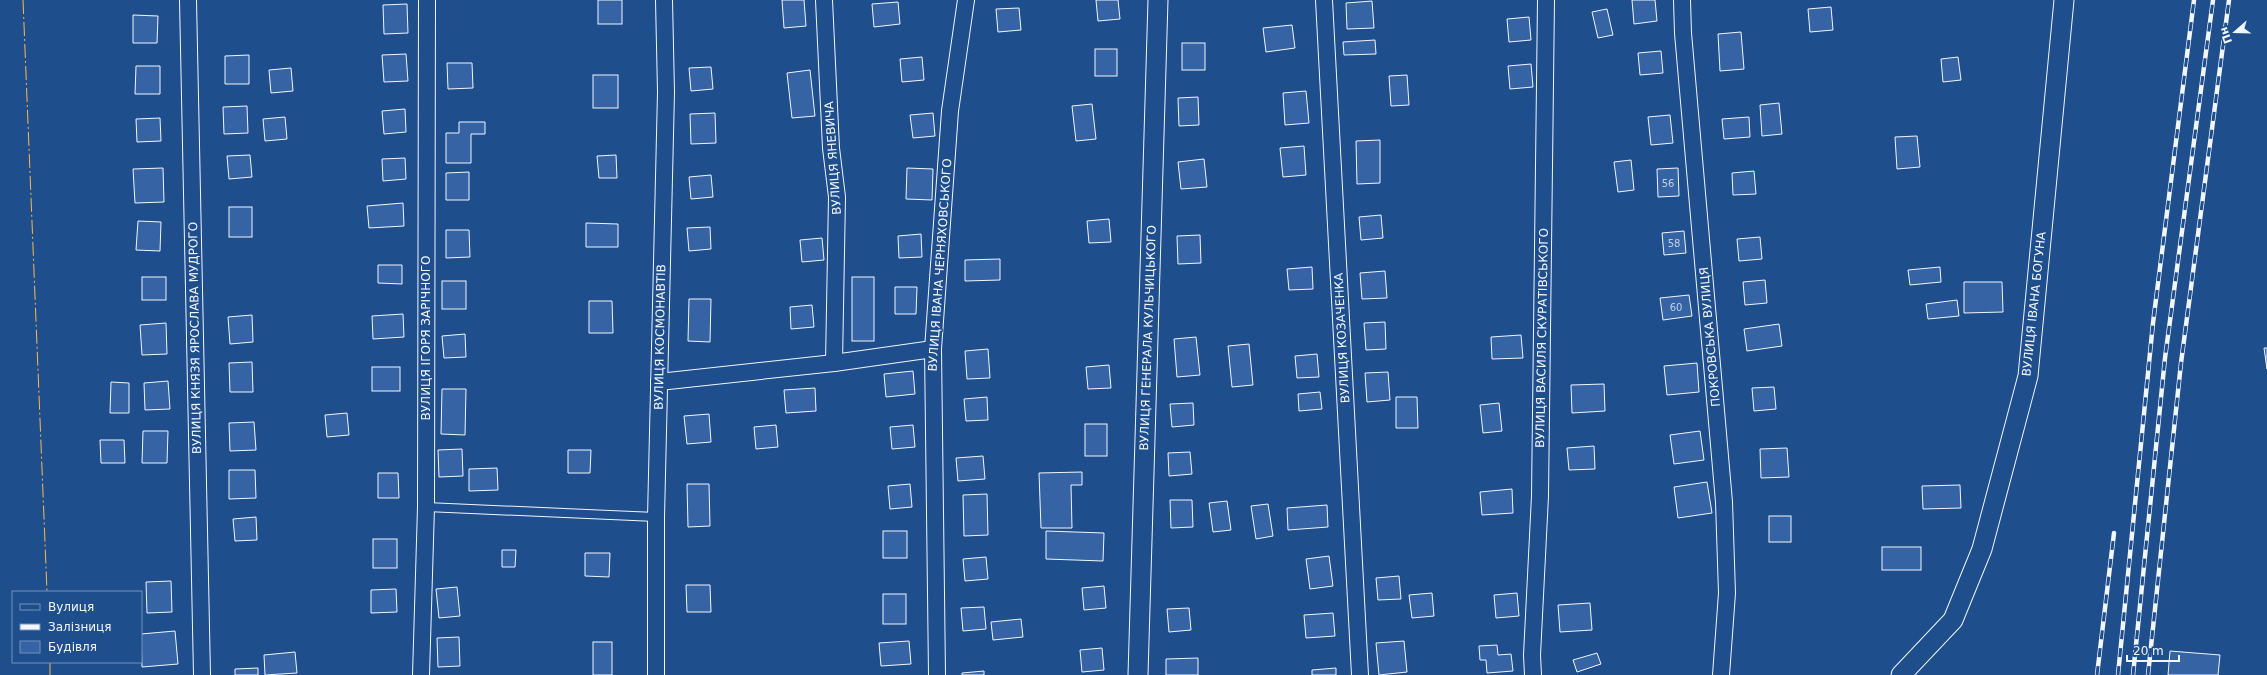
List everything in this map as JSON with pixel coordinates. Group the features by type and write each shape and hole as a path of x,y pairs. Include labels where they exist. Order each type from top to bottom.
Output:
{"street":[{"name":"ВУЛИЦЯ КНЯЗЯ ЯРОСЛАВА МУДРОГО","path":"188,0 202,675"},
{"name":"ВУЛИЦЯ ІГОРЯ ЗАРІЧНОГО","path":"421,675 426,507 427,0"},
{"name":"ВУЛИЦЯ КОСМОНАВТІВ","path":"656,675 656,517 666,100 664,0"},
{"name":"ВУЛИЦЯ ЯНЕВИЧА","path":"824,0 831,148 838,197 834,363"},
{"name":"ВУЛИЦЯ ІВАНА ЧЕРНЯХОВСЬКОГО","path":"937,675 933,349 950,111 966,0"},
{"name":"ВУЛИЦЯ ГЕНЕРАЛА КУЛЬЧИЦЬКОГО","path":"1138,675 1158,0"},
{"name":"ВУЛИЦЯ КОЗАЧЕНКА","path":"1324,0 1360,675"},
{"name":"ВУЛИЦЯ ВАСИЛЯ СКУРАТІВСЬКОГО","path":"1533,675 1532,655 1540,496 1546,0"},
{"name":"ПОКРОВСЬКА ВУЛИЦЯ","path":"1682,0 1683,33 1724,502 1727,593 1721,675"},
{"name":"ВУЛИЦЯ ІВАНА БОГУНА","path":"1902,675 1954,620 1982,549 2028,376 2064,0"},
{"path":"659,382 834,363 933,349"}],"lane":[{"path":"426,507 656,517"}],"building":[{"path":"598,0 622,0 622,24 598,24"},
{"path":"782,0 804,0 806,26 784,28"},
{"path":"1096,0 1118,0 1120,19 1098,21"},
{"path":"1632,0 1655,0 1657,21 1634,24"},
{"path":"1372,1 1374,28 1347,29 1346,3"},
{"path":"898,2 900,24 874,27 872,4"},
{"path":"407,4 408,33 384,34 383,5"},
{"path":"1831,7 1833,30 1810,32 1808,9"},
{"path":"1019,8 1021,30 998,32 996,9"},
{"path":"1607,9 1613,35 1598,38 1592,12"},
{"path":"133,15 158,16 157,43 133,43"},
{"path":"1529,17 1531,40 1509,42 1507,19"},
{"path":"1292,25 1295,48 1266,52 1263,28"},
{"path":"1741,32 1744,69 1720,71 1718,34"},
{"path":"1375,40 1376,54 1344,55 1343,42"},
{"path":"1182,43 1205,43 1205,70 1182,70"},
{"path":"1095,49 1117,49 1117,76 1095,76"},
{"path":"1661,51 1663,73 1640,75 1638,53"},
{"path":"406,54 408,81 384,82 382,55"},
{"path":"249,55 249,84 225,84 225,56"},
{"path":"922,57 924,80 902,82 900,59"},
{"path":"1958,57 1961,80 1943,82 1941,59"},
{"path":"447,63 472,63 473,88 448,89"},
{"path":"1531,64 1533,87 1510,89 1508,66"},
{"path":"136,66 160,66 160,94 135,94"},
{"path":"711,67 713,89 691,91 689,68"},
{"path":"291,68 293,91 271,93 269,70"},
{"path":"810,70 815,116 792,118 787,73"},
{"path":"593,75 618,75 618,108 593,108"},
{"path":"1407,75 1409,105 1391,106 1389,76"},
{"path":"1306,91 1309,123 1285,125 1283,93"},
{"path":"1198,97 1199,125 1179,126 1178,98"},
{"path":"1779,103 1782,134 1762,136 1760,105"},
{"path":"1092,104 1096,139 1076,141 1072,106"},
{"path":"247,106 248,133 224,134 223,107"},
{"path":"405,109 406,132 384,134 382,111"},
{"path":"715,113 716,143 691,144 690,114"},
{"path":"933,113 935,136 913,138 910,115"},
{"path":"1670,115 1673,143 1651,145 1648,117"},
{"path":"285,117 287,139 265,141 263,119"},
{"path":"1749,117 1750,137 1724,139 1722,119"},
{"path":"160,118 161,141 137,142 136,119"},
{"path":"459,122 485,122 485,134 471,134 471,163 446,163 446,133 459,133"},
{"path":"1917,136 1920,167 1897,169 1895,137"},
{"path":"1380,140 1380,183 1357,184 1356,141"},
{"path":"1304,146 1306,175 1283,177 1280,148"},
{"path":"250,155 252,177 229,179 227,156"},
{"path":"616,155 617,178 599,178 597,156"},
{"path":"405,158 406,179 383,181 382,159"},
{"path":"1204,159 1207,187 1181,189 1178,162"},
{"path":"1631,160 1634,190 1618,192 1614,162"},
{"path":"163,168 164,202 135,203 133,169"},
{"path":"907,168 933,169 932,200 906,199"},
{"path":"1678,168 1679,196 1658,197 1657,169"},
{"path":"1754,171 1756,194 1733,195 1732,173"},
{"path":"469,172 469,200 446,200 446,173"},
{"path":"711,175 713,197 691,199 689,177"},
{"path":"403,203 404,226 369,228 367,206"},
{"path":"229,207 252,207 252,237 229,237"},
{"path":"1381,215 1383,238 1361,240 1359,217"},
{"path":"1109,219 1111,242 1089,243 1087,221"},
{"path":"138,221 161,222 160,251 136,250"},
{"path":"586,223 618,224 618,247 586,247"},
{"path":"710,227 711,249 689,251 687,228"},
{"path":"446,230 469,230 470,257 446,258"},
{"path":"1684,231 1686,253 1664,255 1662,233"},
{"path":"921,234 922,257 899,258 898,236"},
{"path":"1200,235 1201,263 1178,264 1177,236"},
{"path":"1760,237 1762,259 1739,261 1737,239"},
{"path":"822,238 824,260 802,262 800,240"},
{"path":"1000,259 1000,280 965,281 965,260"},
{"path":"378,265 402,265 402,284 378,283"},
{"path":"1312,267 1313,289 1289,290 1287,269"},
{"path":"1940,267 1941,282 1910,285 1908,270"},
{"path":"1385,271 1387,298 1362,299 1360,273"},
{"path":"142,277 166,277 166,300 142,300"},
{"path":"852,277 874,277 874,341 852,341"},
{"path":"1765,280 1767,303 1745,305 1743,282"},
{"path":"442,281 466,281 466,309 442,309"},
{"path":"1964,282 2002,282 2003,312 1964,313"},
{"path":"895,287 917,287 916,314 895,314"},
{"path":"1689,295 1692,316 1663,320 1660,298"},
{"path":"689,299 711,299 710,342 688,341"},
{"path":"1957,300 1959,316 1928,319 1926,304"},
{"path":"589,301 612,301 613,333 589,333"},
{"path":"812,305 814,327 791,329 790,307"},
{"path":"403,314 404,337 373,339 372,316"},
{"path":"252,315 253,342 230,344 228,317"},
{"path":"1385,322 1386,349 1366,350 1364,323"},
{"path":"166,323 167,354 142,355 140,325"},
{"path":"1779,324 1782,346 1747,351 1744,329"},
{"path":"465,334 466,357 444,358 442,336"},
{"path":"1521,335 1523,358 1492,359 1491,337"},
{"path":"1196,337 1200,375 1177,377 1174,339"},
{"path":"1249,344 1253,385 1232,387 1228,346"},
{"path":"2264,348 2267,348 2267,369"},
{"path":"988,349 990,378 967,379 965,351"},
{"path":"1317,354 1319,377 1297,378 1295,356"},
{"path":"252,362 253,392 230,392 229,363"},
{"path":"1697,363 1699,392 1667,395 1664,366"},
{"path":"1109,365 1111,388 1088,389 1086,367"},
{"path":"372,367 400,367 400,391 372,391"},
{"path":"913,371 915,394 886,397 884,374"},
{"path":"1388,372 1390,400 1367,402 1365,373"},
{"path":"168,381 170,409 145,410 144,383"},
{"path":"111,382 129,383 129,413 110,413"},
{"path":"1604,384 1605,411 1572,413 1571,385"},
{"path":"1774,387 1776,409 1754,411 1752,388"},
{"path":"815,388 816,411 786,413 784,390"},
{"path":"442,389 466,389 465,435 441,434"},
{"path":"1320,392 1322,409 1299,411 1298,394"},
{"path":"987,397 988,420 966,421 964,399"},
{"path":"1396,397 1417,397 1418,428 1396,428"},
{"path":"1193,403 1194,425 1172,427 1170,404"},
{"path":"1499,403 1502,431 1483,433 1480,405"},
{"path":"347,413 349,435 327,437 325,415"},
{"path":"709,414 711,442 687,444 684,416"},
{"path":"254,422 256,450 230,451 229,423"},
{"path":"1085,424 1107,424 1107,456 1085,456"},
{"path":"776,425 778,447 756,449 754,427"},
{"path":"913,425 915,447 892,449 890,427"},
{"path":"143,431 168,431 167,463 142,463"},
{"path":"1700,431 1704,460 1674,464 1670,435"},
{"path":"100,440 124,440 125,463 101,463"},
{"path":"1594,446 1595,469 1569,470 1567,448"},
{"path":"1787,448 1789,477 1761,478 1760,449"},
{"path":"462,449 463,476 439,477 438,450"},
{"path":"568,450 591,450 590,473 568,473"},
{"path":"1190,452 1192,474 1169,476 1168,453"},
{"path":"983,456 985,479 958,481 956,458"},
{"path":"497,468 498,490 469,491 469,469"},
{"path":"229,470 255,470 256,498 229,499"},
{"path":"1082,472 1082,485 1071,485 1072,528 1041,528 1039,473"},
{"path":"378,473 398,473 399,498 378,498"},
{"path":"1707,482 1712,513 1678,518 1674,487"},
{"path":"687,484 709,484 710,526 688,527"},
{"path":"910,484 912,507 890,509 888,486"},
{"path":"1960,485 1961,508 1923,509 1922,486"},
{"path":"1512,489 1513,513 1482,515 1480,492"},
{"path":"987,494 988,535 964,536 963,495"},
{"path":"1170,500 1192,500 1193,527 1171,528"},
{"path":"1227,501 1231,530 1213,532 1209,503"},
{"path":"1268,504 1273,536 1256,539 1251,506"},
{"path":"1327,505 1328,527 1288,530 1287,508"},
{"path":"1769,516 1791,516 1791,542 1769,542"},
{"path":"256,517 257,540 235,541 233,519"},
{"path":"883,531 907,531 907,558 883,558"},
{"path":"1046,531 1104,533 1103,561 1046,559"},
{"path":"373,539 397,539 397,568 373,568"},
{"path":"1882,547 1921,547 1921,570 1882,570"},
{"path":"502,550 516,550 515,567 502,567"},
{"path":"585,553 610,553 609,577 585,576"},
{"path":"1329,556 1333,586 1310,589 1306,559"},
{"path":"986,557 988,579 965,581 963,559"},
{"path":"1399,576 1401,599 1378,600 1376,578"},
{"path":"171,581 172,612 147,613 146,582"},
{"path":"686,585 710,585 711,612 687,612"},
{"path":"1104,586 1106,608 1084,610 1082,588"},
{"path":"457,587 460,616 439,618 436,589"},
{"path":"396,589 397,612 371,613 371,590"},
{"path":"1432,593 1434,616 1412,618 1409,595"},
{"path":"1517,593 1519,616 1496,618 1494,595"},
{"path":"883,594 906,594 906,624 883,624"},
{"path":"1590,603 1592,630 1560,632 1558,605"},
{"path":"984,607 986,629 963,631 961,608"},
{"path":"1189,608 1191,630 1169,632 1167,609"},
{"path":"1333,613 1335,636 1306,638 1304,615"},
{"path":"1021,619 1023,637 993,640 991,622"},
{"path":"175,631 178,664 142,667 142,634"},
{"path":"459,637 460,666 438,667 437,638"},
{"path":"909,641 911,664 881,666 879,643"},
{"path":"1404,641 1407,672 1379,675 1376,643"},
{"path":"593,642 612,642 612,675 593,675"},
{"path":"1497,645 1498,655 1511,654 1513,671 1487,673 1486,660 1480,660 1479,646"},
{"path":"1102,648 1104,670 1082,672 1080,650"},
{"path":"2170,651 2220,655 2218,675 2168,675"},
{"path":"295,652 297,673 265,675 264,655"},
{"path":"1597,653 1601,664 1577,672 1573,660"},
{"path":"1198,658 1198,675 1166,675 1166,659"},
{"path":"258,668 258,675 235,675 235,669"},
{"path":"1336,668 1336,675 1312,675 1312,670"},
{"path":"984,671 984,675 962,675 962,673"}],"railway":[{"path":"2118,675 2153,323 2194,0"},
{"path":"2133,675 2165,358 2213,0"},
{"path":"2148,675 2181,363 2229,0"},
{"path":"2097,675 2114,533"}],"power":[{"path":"23,0 47,591"},
{"path":"50,663 50,675"}]}
